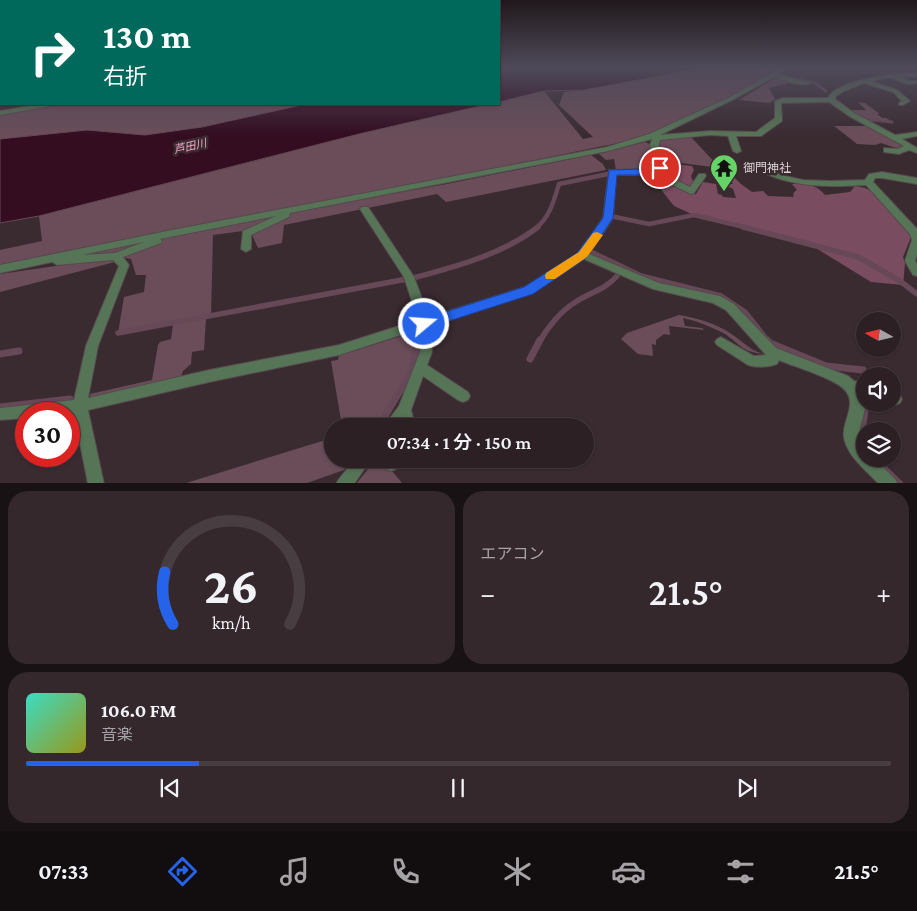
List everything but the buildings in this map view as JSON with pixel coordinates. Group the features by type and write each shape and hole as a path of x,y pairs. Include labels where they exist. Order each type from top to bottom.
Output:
{"street":[{"path":"654,138 746,91"},
{"path":"832,100 833,95 839,91"},
{"path":"894,91 908,101 901,104"},
{"path":"0,269 172,233 600,151 654,138 710,132 754,137 779,119 777,102 783,100 832,100 849,113 913,148"},
{"path":"0,113 45,105"},
{"path":"836,113 849,113"},
{"path":"731,133 736,151"},
{"path":"896,137 917,134"},
{"path":"654,138 660,168 671,181 691,191 702,176"},
{"path":"887,150 899,152 913,148"},
{"path":"80,406 209,376 339,350 529,290 583,255 608,218 612,172 642,172 660,168"},
{"path":"767,171 794,182"},
{"path":"778,180 854,184 868,182 872,176 882,174 917,181"},
{"path":"868,182 915,233 917,240 910,261 917,272"},
{"path":"246,249 246,233 303,208"},
{"path":"365,209 409,277 424,324 426,352 404,410 398,418"},
{"path":"902,218 917,223"},
{"path":"44,260 64,262 116,256 172,233"},
{"path":"583,255 657,286 716,299 730,307 772,352 856,386"},
{"path":"96,483 80,406 92,346 124,265 116,256"},
{"path":"721,342 752,361 773,360 772,352"},
{"path":"420,367 463,396"},
{"path":"404,410 406,418"},
{"path":"856,411 851,437 856,450 889,483"},
{"path":"0,414 15,412"},
{"path":"345,483 357,468"}],"shaded area":[{"path":"544,91 583,139 593,137 559,105 564,92 744,91 652,136 231,222 447,184 591,155 603,164 606,170 446,202 437,194 284,225 282,243 258,248 252,235 258,229 213,235 211,316 118,333 124,297 144,292 146,275 136,275 131,259 83,256 0,269 0,250 42,241 39,216 359,134 485,105 500,105 500,102"},
{"path":"755,91 770,91 775,99 770,103 739,100"},
{"path":"858,102 865,103 880,114 877,114 882,118 891,121 863,120 848,110 866,110"},
{"path":"54,105 301,105 202,127 145,135 87,130 0,139 0,115"},
{"path":"834,126 872,126 910,146 902,150 881,143 875,145 857,144"},
{"path":"691,137 720,168 673,162 661,163 658,153 660,141 669,138"},
{"path":"645,142 650,144 656,163 653,167 616,170 614,159 606,160 599,154"},
{"path":"664,165 692,166 694,170 691,176 694,184 690,189 683,187 664,169"},
{"path":"660,171 682,190 696,194 703,182 716,184 718,194 723,197 736,198 733,189 724,184 733,184 729,177 734,177 752,192 763,191 768,196 793,197 794,192 797,190 792,184 797,183 814,187 825,195 850,192 855,186 866,188 886,203 911,237 903,257 905,263 903,285 871,282 811,245 696,216 674,206 659,187"},
{"path":"111,258 115,262 0,292 0,274"},
{"path":"679,315 699,319 718,326 750,348 763,354 750,352 725,334 683,318 685,326 702,328 704,330 669,326 670,335 664,334 656,340 656,345 652,344 653,356 638,354 621,339 627,333"},
{"path":"206,318 204,350 192,352 191,364 183,371 180,380 91,399 90,394 152,380 158,345 160,342 171,339 173,324"},
{"path":"414,332 413,336 418,335 410,372 382,418 341,418 331,361 338,360 339,353 354,351"},
{"path":"324,440 324,468 345,468 307,483 186,483"},
{"path":"369,468 390,468 402,483 357,483"}],"water":[{"path":"500,91 562,91 544,91 500,102"},
{"name":"芦田川","path":"301,105 485,105 359,134 39,216 0,223 0,139 87,130 145,135 202,127"}],"waterway":[{"path":"863,119 892,122"},
{"path":"536,228 545,219 559,184 608,174"},
{"path":"615,217 649,224 694,215 748,228"},
{"path":"413,278 462,264 494,252 510,245 538,227"},
{"path":"743,227 858,257 900,281 917,294"},
{"path":"591,252 641,276 721,296 745,312 768,341"},
{"path":"540,341 550,325 564,310 607,285 617,276"},
{"path":"118,333 407,279"},
{"path":"418,341 420,330"},
{"path":"384,418 412,371 418,340"},
{"path":"530,359 540,340"},
{"path":"768,341 826,366 856,369"},
{"path":"0,354 19,351"},
{"path":"0,407 70,399"},
{"path":"863,422 865,412"},
{"path":"882,467 899,483"}],"slow traffic":[{"path":"551,276 583,255 597,235"}],"place":[{"name":"御門神社","path":"724,192"}],"route":[{"path":"424,324 529,290 582,256 599,234 608,218 612,172 642,172 660,168"}]}
